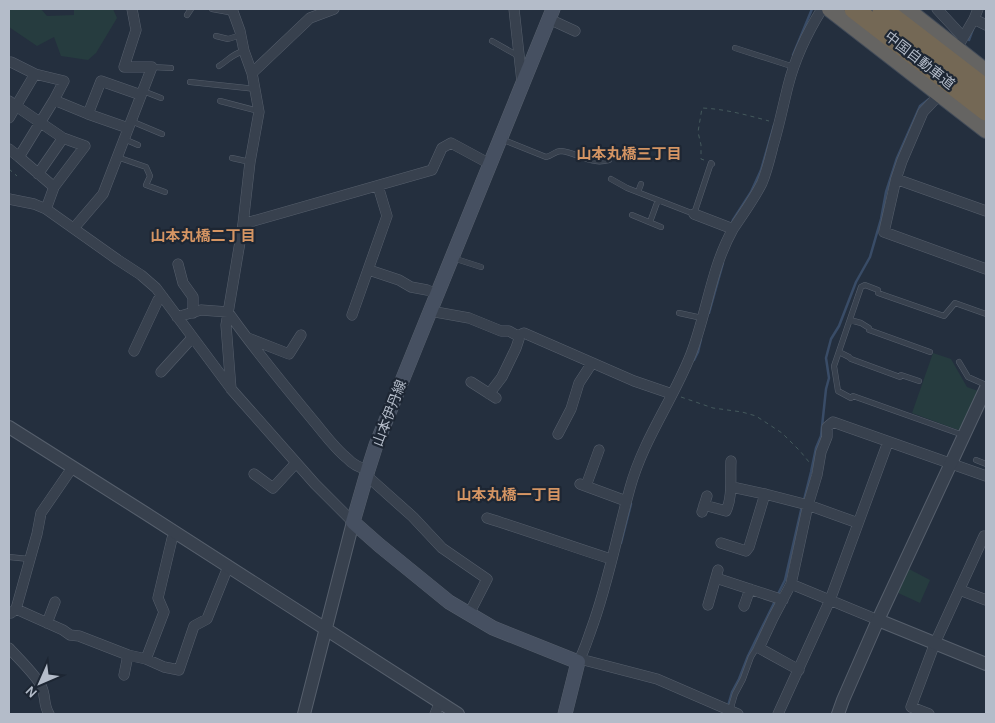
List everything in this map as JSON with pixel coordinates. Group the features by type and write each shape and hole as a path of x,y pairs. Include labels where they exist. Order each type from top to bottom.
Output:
{"highway":[{"path":"830,9 986,130"},
{"name":"中国自動車道","path":"854,9 986,111"},
{"name":"中国自動車道","path":"882,9 986,89"},
{"path":"906,9 960,42 986,72"}],"main road":[{"name":"山本伊丹線","path":"353,522 376,445 551,14"},
{"path":"353,522 449,602 493,628 579,660 564,714"}],"street":[{"path":"74,228 103,194 152,67 124,67 136,30 132,9"},
{"path":"252,73 310,18 334,9"},
{"path":"514,9 522,86"},
{"path":"727,712 657,679 579,660 594,620 638,463 691,355 722,252 733,229 754,198 762,182 768,166 788,84 804,40 822,9"},
{"path":"937,9 960,42 976,14 986,25"},
{"path":"232,390 226,325 259,112 252,73 233,11"},
{"path":"551,14 576,31"},
{"path":"10,63 35,74 64,80 19,157"},
{"path":"9,118 12,103 35,74"},
{"path":"88,114 101,81 142,93"},
{"path":"940,94 923,112 902,160 884,232 986,269"},
{"path":"54,100 88,114 129,125"},
{"path":"12,103 63,138 85,146 76,165 54,187 46,209"},
{"path":"38,174 63,138"},
{"path":"243,224 432,170 442,148 450,143 490,164"},
{"path":"9,149 54,187"},
{"path":"896,179 986,212"},
{"path":"352,315 387,216 378,186"},
{"path":"9,199 34,204 46,209 141,275 156,288 232,390 325,495 353,522 304,714"},
{"path":"694,214 733,229"},
{"path":"178,264 183,283 193,297 193,313"},
{"path":"369,270 399,280 411,287 437,294"},
{"path":"134,351 158,300 163,297"},
{"path":"177,317 201,310 228,312 290,392 348,460 367,473 442,548 486,579 469,614"},
{"path":"430,311 469,318 501,331 509,331 518,336"},
{"path":"518,336 524,333 634,381 672,394"},
{"path":"247,338 289,354 301,335"},
{"path":"471,382 492,396 516,348 518,336"},
{"path":"161,372 192,338"},
{"path":"558,434 572,409 579,383 592,363"},
{"path":"838,714 878,620 986,389"},
{"path":"799,670 760,648 791,584 808,505 821,452 827,437 827,427 833,422 986,476"},
{"path":"9,427 326,629 437,708 458,714"},
{"path":"778,714 830,600 888,442"},
{"path":"599,455 583,485 626,501"},
{"path":"704,504 726,511 732,487 730,483 731,461"},
{"path":"254,474 273,488 296,463"},
{"path":"72,468 41,513 37,534 11,613 47,623 70,635 79,636 128,655 179,670 194,626 207,619 228,567"},
{"path":"732,487 808,505 858,523"},
{"path":"721,543 745,555 765,494"},
{"path":"487,518 611,559"},
{"path":"146,659 164,612 158,598 172,539 176,533"},
{"path":"929,714 909,710 935,643 986,535"},
{"path":"708,605 717,574 750,589 783,600"},
{"path":"791,584 986,664"},
{"path":"744,606 750,589"},
{"path":"960,590 986,600"},
{"path":"47,623 55,602"},
{"path":"9,648 43,688 45,706 49,714"},
{"path":"124,675 128,655"}],"lane":[{"path":"187,15 191,9"},
{"path":"212,9 233,11"},
{"path":"216,36 228,39 241,35"},
{"path":"492,41 520,57"},
{"path":"735,48 794,67"},
{"path":"219,66 229,60 234,54 244,51"},
{"path":"741,58 743,51"},
{"path":"152,67 170,68"},
{"path":"190,82 256,89"},
{"path":"142,93 161,98"},
{"path":"220,101 259,112"},
{"path":"129,125 162,134"},
{"path":"124,139 138,145"},
{"path":"500,139 546,157 561,151 595,161 609,160"},
{"path":"117,157 146,167 150,176 145,187 165,192"},
{"path":"232,158 250,162"},
{"path":"611,179 627,188 694,214 712,164"},
{"path":"638,192 641,184"},
{"path":"650,222 658,200"},
{"path":"632,215 661,227"},
{"path":"452,257 481,267"},
{"path":"964,436 853,396 851,398 838,391 834,366 861,287 865,285 878,290 878,293 944,316 955,303 986,314"},
{"path":"679,313 702,318"},
{"path":"850,320 861,323 869,328 869,330 930,352"},
{"path":"839,352 851,359 883,371 920,381"},
{"path":"959,362 968,377 986,389"},
{"path":"976,460 986,464"},
{"path":"9,557 29,559"},
{"path":"727,712 751,657 756,649 760,648"}],"path":[{"path":"712,164 701,159 701,144 698,132 702,108 714,108 741,113 779,124"},
{"path":"9,169 16,176"},
{"path":"672,394 713,408 756,416 782,433 812,465 819,466"}],"green space":[{"path":"9,9 41,9 47,16 74,15 74,9 113,9 117,18 96,53 88,60 61,56 54,37 37,46 9,27"},
{"path":"933,353 951,359 967,387 981,392 962,429 958,430 912,413"},
{"path":"909,569 930,580 920,603 896,592"}],"waterway":[{"path":"793,55 812,9"},
{"path":"969,40 973,29"},
{"path":"804,500 816,448 821,436 829,378 826,358 831,339 839,326 856,282 870,257 881,219 886,192 897,158 920,106 929,99"},
{"path":"732,223 751,192 761,170 774,125"},
{"path":"709,313 723,263"},
{"path":"694,360 701,339"},
{"path":"621,543 631,504"},
{"path":"778,594 785,580 802,506"},
{"path":"728,706 748,656 776,599"}],"district":[{"name":"山本丸橋三丁目","path":"629,154"},
{"name":"山本丸橋二丁目","path":"203,236"},
{"name":"山本丸橋一丁目","path":"509,495"}]}
